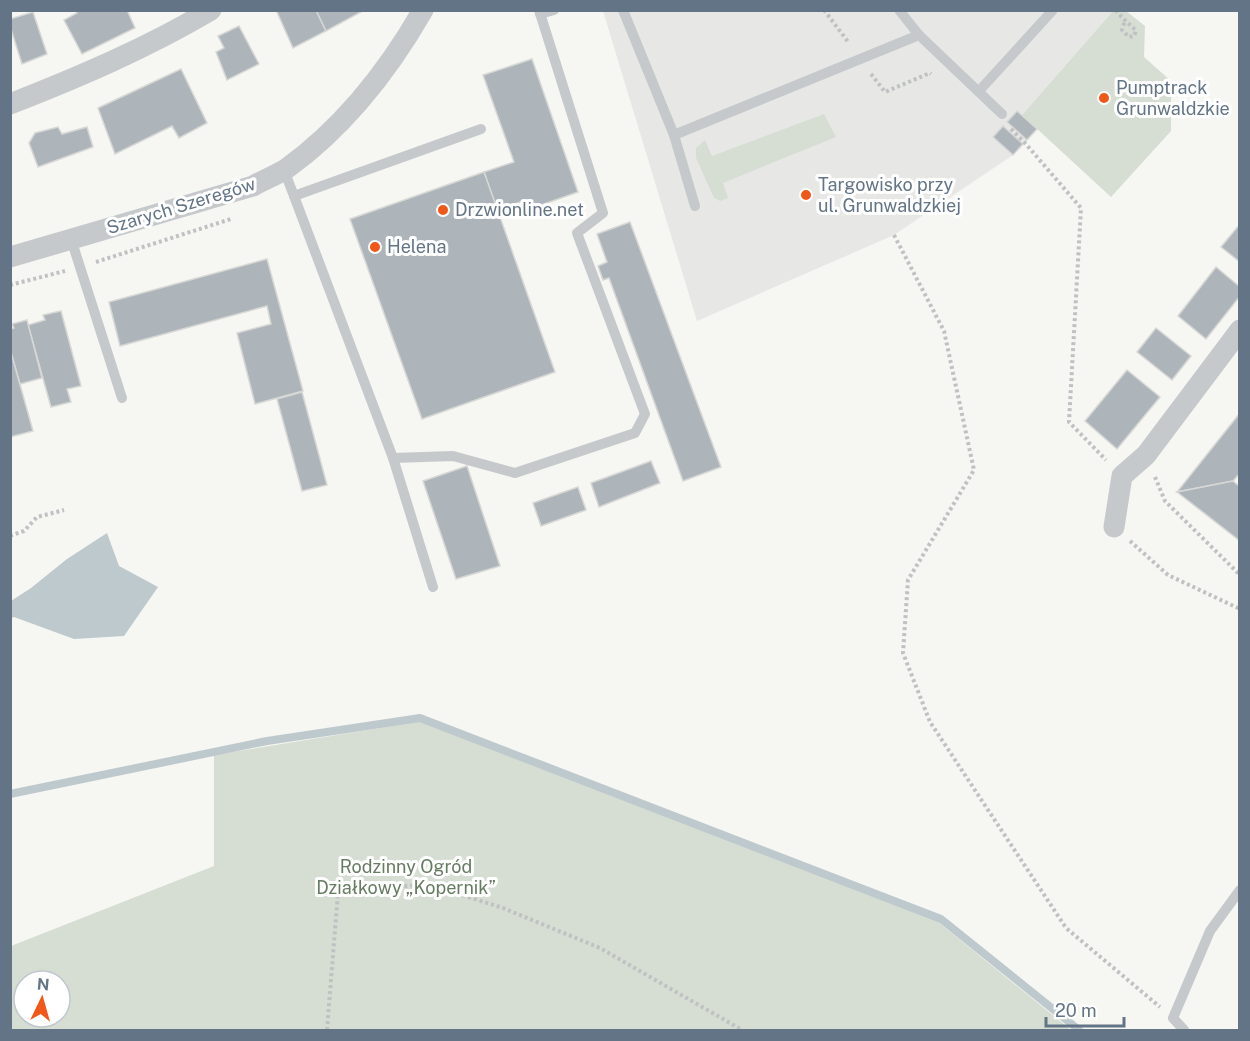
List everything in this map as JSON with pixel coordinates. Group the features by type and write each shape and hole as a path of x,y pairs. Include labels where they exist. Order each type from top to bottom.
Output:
{"street":[{"path":"10,104 69,81 176,31 210,10"},
{"name":"Szarych Szeregów","path":"10,257 253,186 284,170 321,141 372,88 423,10"},
{"path":"1114,526 1122,476 1146,455 1237,338"}],"lane":[{"path":"393,458 453,456 515,473 635,434 645,414 577,233 603,213 540,12 554,10"},
{"path":"623,10 674,135 695,207"},
{"path":"899,10 919,35 1002,114"},
{"path":"979,92 1053,10"},
{"path":"674,135 919,35"},
{"path":"636,45 647,40"},
{"path":"294,196 481,129"},
{"path":"284,170 393,458 434,587"},
{"path":"71,239 122,398"},
{"path":"1184,1030 1173,1018 1210,931 1239,890"}],"path":[{"path":"824,10 854,49"},
{"path":"1116,10 1136,31 1134,36 1129,37 1122,30 1125,20"},
{"path":"869,71 885,92 930,73 938,81"},
{"path":"1025,143 1081,208 1069,423 1122,476"},
{"path":"894,235 944,331 974,471 908,580 903,653 930,722 1066,928 1173,1018"},
{"path":"10,285 71,269"},
{"path":"1146,455 1165,501 1239,575"},
{"path":"10,536 24,531 37,517 64,510"},
{"path":"1114,526 1168,575 1239,609"},
{"path":"327,1030 338,893 428,884 503,908 600,948 742,1030"}],"shaded area":[{"name":"Targowisko przy ul. Grunwaldzkiej","path":"603,11 1113,11 1022,115 1037,129 1013,155 894,235 697,321"},
{"path":"107,533 119,566 158,587 124,636 74,639 14,617 11,618 11,601 67,559"}],"green space":[{"name":"Pumptrack Grunwaldzkie","path":"1113,11 1126,11 1145,26 1144,57 1171,81 1171,131 1111,197 1022,115"},
{"path":"824,114 836,137 723,183 728,198 720,201 714,198 696,158 696,148 705,140 712,156"},
{"name":"Rodzinny Ogród Działkowy „Kopernik”","path":"423,721 937,921 1071,1030 11,1030 11,946 214,866 214,755"}],"building":[{"path":"75,10 127,10 135,28 82,54 64,20 77,13"},
{"path":"280,10 316,10 326,31 293,48 277,12"},
{"path":"316,10 360,10 361,12 326,31"},
{"path":"33,12 47,54 22,64 10,26 10,19"},
{"path":"239,26 259,64 227,80 216,52 224,48 218,36"},
{"path":"532,59 578,192 530,209 526,200 497,210 484,172 514,162 483,75"},
{"path":"181,69 207,123 179,138 172,126 115,154 98,108"},
{"path":"1017,111 1037,129 1027,140 1007,122"},
{"path":"1003,126 1023,144 1013,155 993,137"},
{"path":"58,127 62,134 87,127 93,147 38,167 29,143 35,133"},
{"path":"484,172 555,372 422,419 350,219"},
{"path":"630,222 721,467 683,481 609,278 603,280 598,266 607,262 597,234"},
{"path":"1240,224 1240,262 1221,247"},
{"path":"267,259 303,391 255,404 237,333 271,324 267,306 120,346 109,302"},
{"path":"1216,267 1240,287 1240,296 1206,339 1178,316"},
{"path":"61,311 81,386 67,389 71,402 51,407 28,325 45,320 43,315"},
{"path":"27,320 42,378 20,384 10,349 10,329 14,328 12,324"},
{"path":"1156,328 1191,356 1172,380 1137,352"},
{"path":"10,349 33,431 10,437"},
{"path":"1127,370 1160,397 1117,449 1085,421"},
{"path":"302,392 327,485 302,491 277,399"},
{"path":"1240,413 1240,473 1233,481 1177,492"},
{"path":"651,461 660,483 599,507 591,483"},
{"path":"467,466 500,566 456,579 423,481"},
{"path":"1233,481 1240,487 1240,541 1177,492"},
{"path":"578,487 586,510 541,526 533,503"}],"waterway":[{"path":"10,794 267,741 420,718 941,919 1079,1030"}],"place":[{"name":"Pumptrack Grunwaldzkie","path":"1104,98"},
{"name":"Targowisko przy ul. Grunwaldzkiej","path":"806,195"},
{"name":"Drzwionline.net","path":"443,210"},
{"name":"Helena","path":"375,247"}]}
